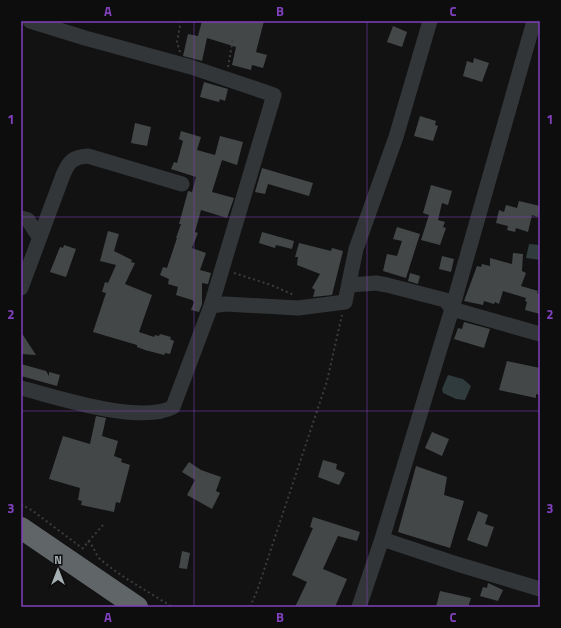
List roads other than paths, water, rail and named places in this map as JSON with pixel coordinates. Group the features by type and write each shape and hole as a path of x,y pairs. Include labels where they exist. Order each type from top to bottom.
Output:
{"highway":[{"path":"21,528 81,558 136,607"}],"street":[{"path":"21,388 89,405 138,413 155,413 165,411 173,407 211,306 274,95 177,64 30,21"},
{"path":"211,306 225,304 298,308 345,302 356,249 396,137 430,21"},
{"path":"359,607 382,539 452,309 534,21"},
{"path":"21,288 38,237 65,170 74,158 88,156 182,184"},
{"path":"21,218 28,220 38,237"},
{"path":"349,285 376,283 387,285 445,300 452,309 540,334"},
{"path":"382,539 457,564 540,589"}]}
